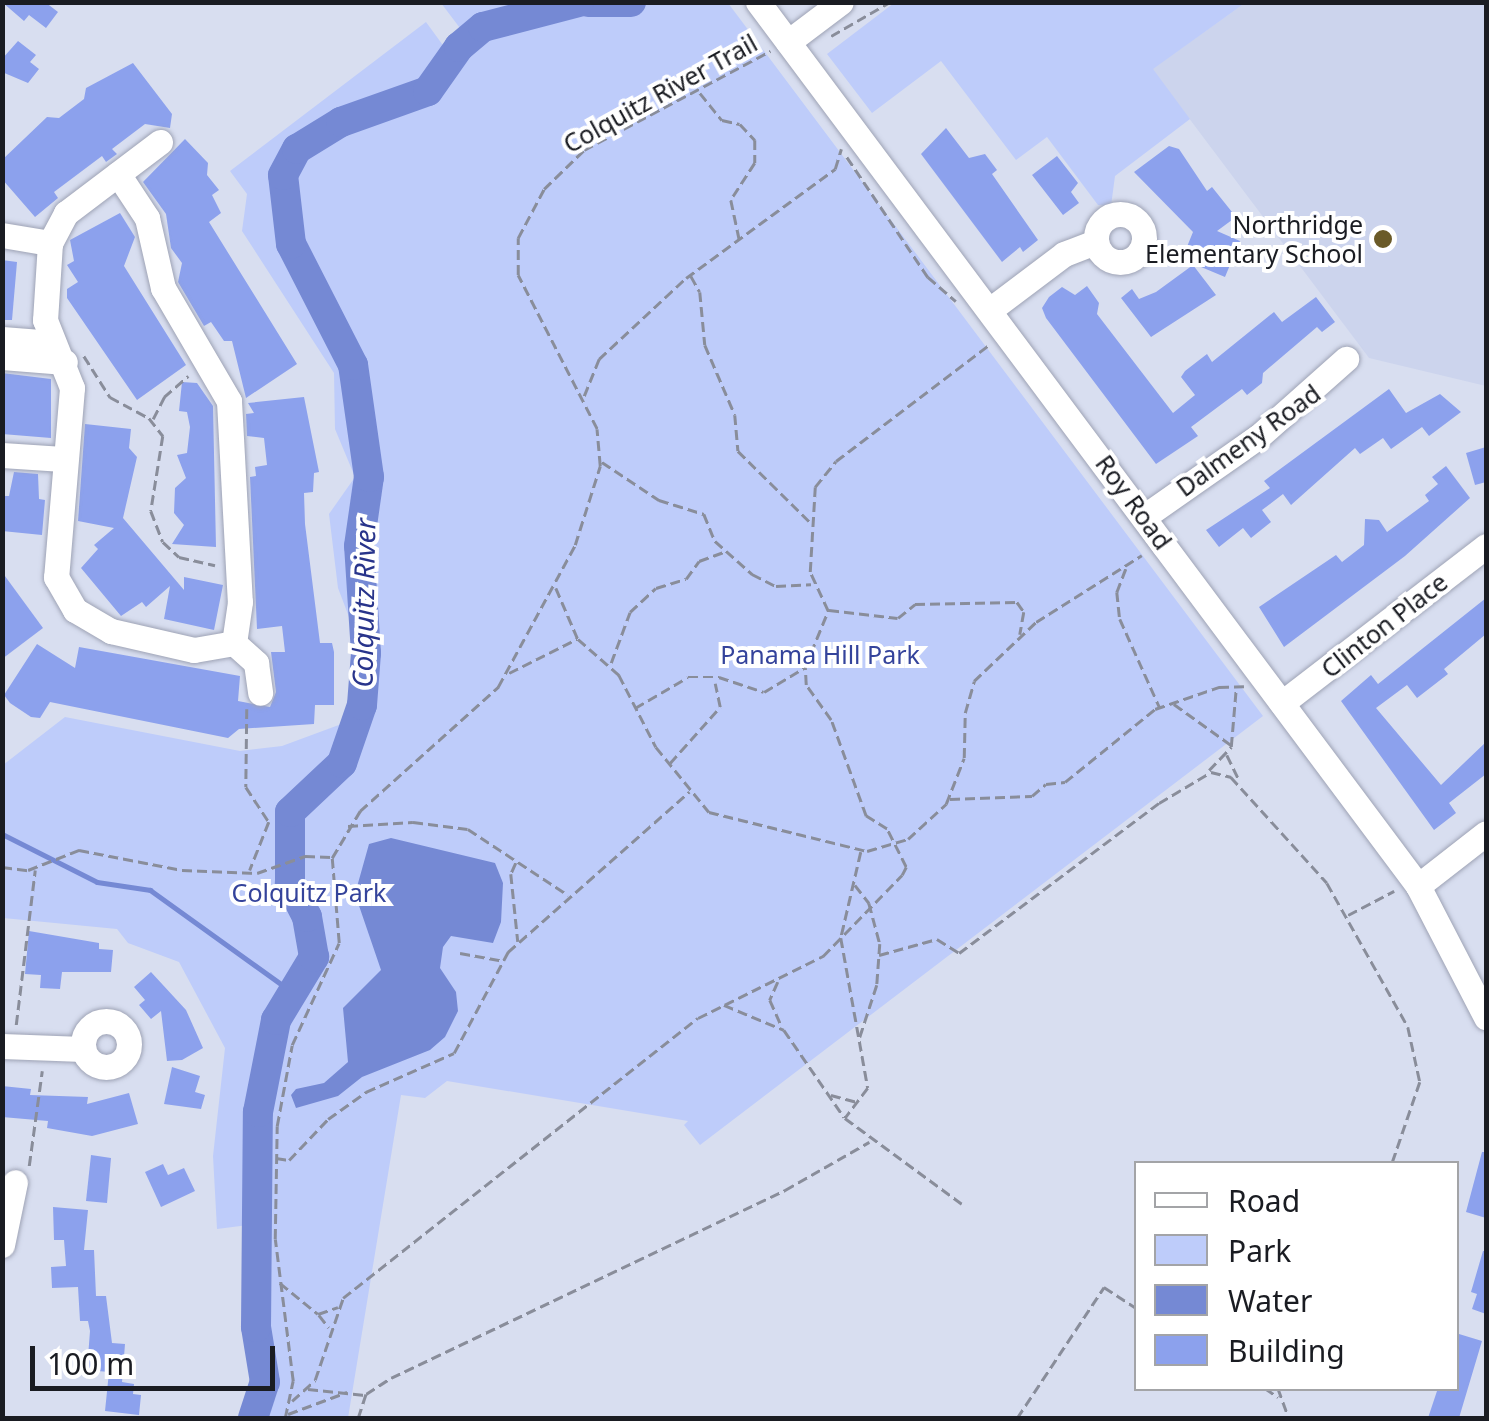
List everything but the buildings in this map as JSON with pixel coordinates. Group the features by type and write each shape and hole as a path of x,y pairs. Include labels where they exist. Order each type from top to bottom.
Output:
{"street":[{"name":"Roy Road","path":"758,2 788,42 846,136 982,314 1145,516 1418,886 1486,1017"},
{"path":"788,42 841,2"},
{"path":"160,142 66,213 50,243 42,298 72,388 54,558 63,594 75,610 111,631 194,650 234,644 256,663 260,693"},
{"path":"118,174 147,218 163,288 212,366 234,428 232,530 240,602 234,644"},
{"path":"2,235 50,243"},
{"path":"982,314 1064,254 1093,243"},
{"path":"2,339 60,354"},
{"path":"2,357 60,354"},
{"name":"Dalmeny Road","path":"1145,516 1258,437 1346,359"},
{"path":"2,455 63,459"},
{"name":"Clinton Place","path":"1282,704 1486,546"},
{"path":"1418,886 1486,833"},
{"path":"8,1046 83,1049"},
{"path":"2,1245 16,1182"}],"path":[{"name":"Colquitz River Trail","path":"286,1416 291,1402 278,1282 276,1158 292,1045 338,942 332,858 347,826 460,728 507,672 556,586 586,519 600,461 597,429 530,305 518,275 518,238 544,189 572,160 788,42"},
{"path":"699,92 722,120 740,124 755,140 755,163 731,200 739,240"},
{"path":"583,398 599,359 690,275 835,169 846,136"},
{"path":"828,611 813,584 815,487 826,470 995,342 982,314 945,296 928,277 846,136"},
{"path":"690,275 700,292 705,345 735,415 738,450 812,524"},
{"path":"60,354 87,357 110,397 153,422 165,448 152,511 157,531 179,557 204,564"},
{"path":"153,422 169,390 212,366"},
{"path":"600,461 659,500 704,514 710,535 726,552 776,586 813,584"},
{"path":"556,586 578,638 610,664 669,764 708,812 861,850 892,846 936,818 964,758 965,713 974,681 1019,638 1104,574 1126,567 1164,544"},
{"path":"610,664 630,612 656,588 679,583 699,561 726,552"},
{"path":"1126,567 1117,592 1120,619 1160,708"},
{"path":"828,611 898,618 915,604 1017,602 1024,612 1019,638"},
{"path":"318,1314 339,1306 599,1091 720,1006 810,966 906,870 887,829 866,816 831,720 810,693 805,667 828,611"},
{"path":"507,672 578,638"},
{"path":"714,682 719,677 764,692 805,667"},
{"path":"634,708 688,677 714,682"},
{"path":"948,799 1010,800 1065,782 1160,708 1263,678"},
{"path":"669,764 720,707 714,682"},
{"path":"879,955 932,940 959,953 1207,774 1231,745 1236,687"},
{"path":"250,872 270,822 246,787 246,712 260,693"},
{"path":"1172,703 1231,745"},
{"path":"1227,753 1239,781 1312,862 1347,915 1408,1026 1420,1070 1414,1112 1393,1161"},
{"path":"1207,774 1239,781"},
{"path":"276,1158 290,1160 328,1118 366,1092 454,1053 518,942 690,791"},
{"path":"347,826 454,826 481,834 569,896"},
{"path":"2,867 35,868 61,854 79,850 182,870 250,872 278,867 298,858 332,858"},
{"path":"845,1118 858,1102 868,1078 841,938 861,850"},
{"path":"517,862 511,874 518,942"},
{"path":"8,1046 35,868"},
{"path":"854,883 869,903 879,955 860,1039"},
{"path":"1347,915 1390,890 1410,893 1418,886"},
{"path":"460,954 505,962"},
{"path":"779,979 770,1000 784,1030 845,1118 868,1142 962,1204"},
{"path":"720,1006 784,1030"},
{"path":"16,1182 34,1160 44,1050"},
{"path":"828,1094 858,1102"},
{"path":"307,1388 366,1394 795,1185 868,1142"},
{"path":"278,1282 318,1314 331,1331"},
{"path":"1016,1418 1104,1287 1134,1307"},
{"path":"291,1402 307,1388 339,1306"},
{"path":"1270,1391 1280,1398"},
{"path":"1279,1391 1289,1418"},
{"path":"286,1416 348,1392"},
{"path":"358,1418 366,1394"}],"shaded area":[{"name":"Northridge Elementary School","path":"1245,3 1486,3 1486,386 1369,358 1152,69"}],"green space":[{"name":"Panama Hill Park","path":"441,3 728,3 1263,716 700,1145 684,1125 688,1121 447,1081 425,1098 401,1095 348,1418 256,1418 270,1379 255,1289 256,1224 217,1229 213,1156 225,1048 179,962 128,943 117,929 3,918 3,765 65,717 240,751 282,746 355,719 357,638 338,588 329,514 355,477 335,429 334,373 242,231 247,194 230,171 426,22 453,59 469,40"},
{"path":"894,3 1245,3 1153,69 1190,119 1115,176 1111,206 1098,205 1047,137 1016,160 941,61 872,113 827,54"}],"water":[{"path":"391,838 495,863 503,883 501,922 493,943 451,936 443,947 440,968 456,992 458,1011 445,1037 430,1050 362,1077 338,1096 296,1108 291,1095 296,1089 324,1083 348,1062 343,1008 381,970 355,894 369,844"}],"waterway":[{"name":"Colquitz River","path":"253,1418 265,1382 256,1327 258,1112 276,1020 314,957 307,917 290,883 290,812 342,763 362,705 366,653 359,546 369,477 353,365 291,244 283,175 297,149 341,122 428,91 459,47 483,27 579,2"},
{"name":"Colquitz River","path":"588,2 631,2"},
{"path":"2,834 97,882 150,890 292,992"}],"place":[{"name":"Northridge Elementary School","path":"1383,239"}],"park label":[{"name":"Colquitz Park","path":"309,892"}]}
